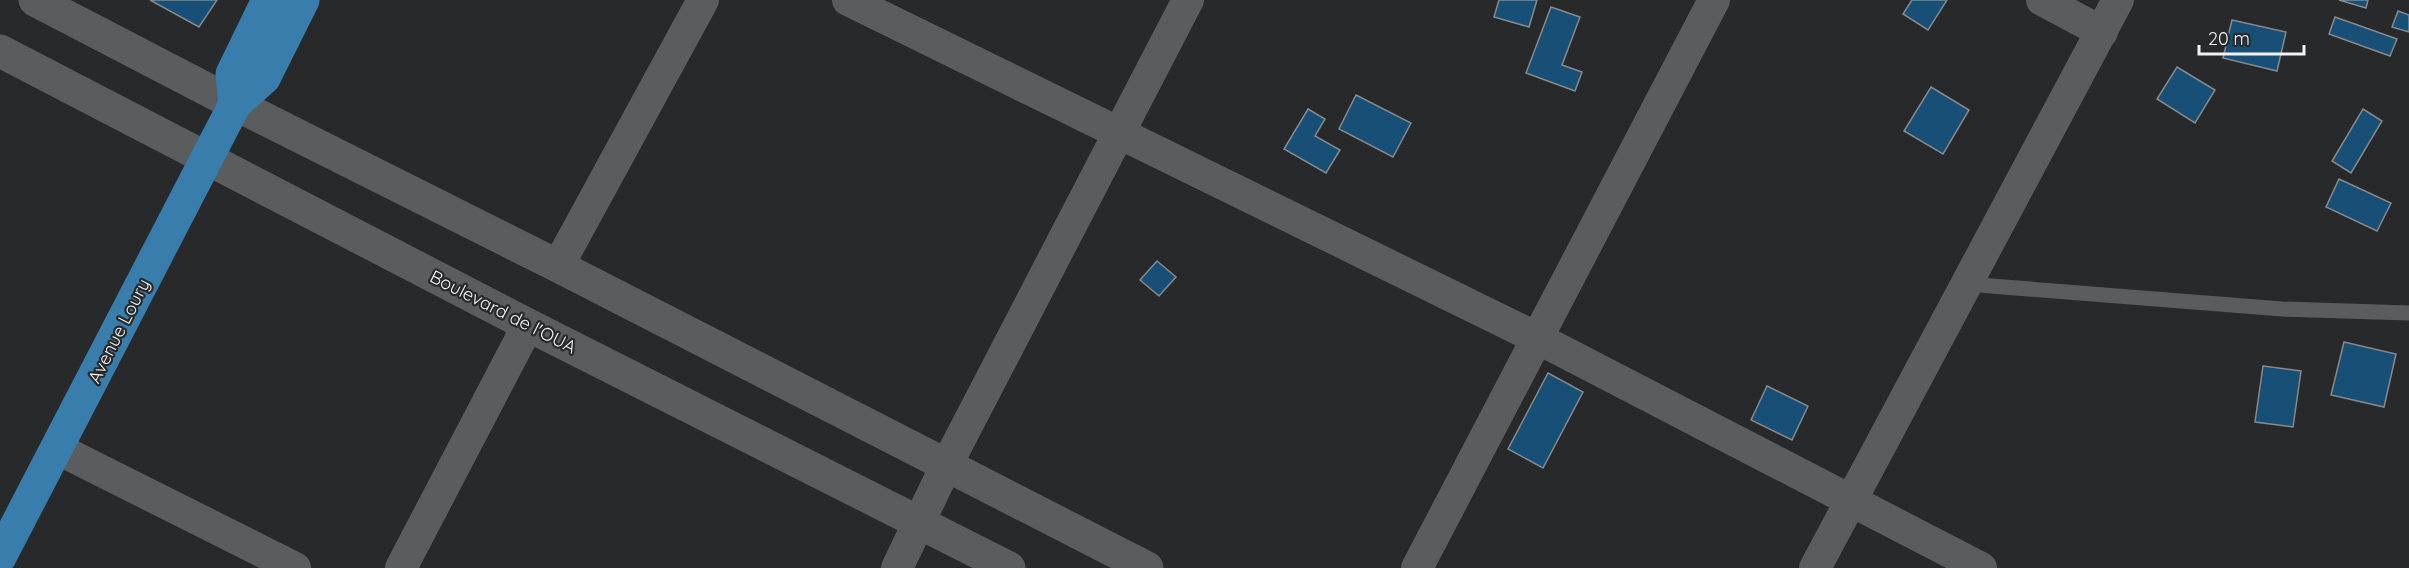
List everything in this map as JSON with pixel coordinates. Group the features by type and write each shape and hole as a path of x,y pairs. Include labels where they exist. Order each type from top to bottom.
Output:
{"main road":[{"path":"35,0 234,104 1147,568"},
{"name":"Avenue Loury","path":"234,104 232,74 268,0"},
{"name":"Avenue Loury","path":"0,557 58,449 234,104 264,78 303,0"},
{"name":"Boulevard de l'OUA","path":"0,51 528,325 1009,568"}],"street":[{"path":"558,267 703,0"},
{"path":"848,0 1537,338 1981,568"},
{"path":"897,568 946,466 1188,0"},
{"path":"1417,568 1714,0"},
{"path":"2042,0 2102,32"},
{"path":"1815,568 2118,0"},
{"path":"401,568 528,325"},
{"path":"58,449 295,568"}],"lane":[{"path":"1966,284 2282,309 2409,314"}],"building":[{"path":"150,0 217,0 199,27"},
{"path":"1499,0 1537,0 1529,27 1494,17"},
{"path":"1912,0 1947,0 1928,30 1903,14"},
{"path":"2339,0 2368,0 2366,8"},
{"path":"1551,7 1580,17 1562,65 1582,72 1575,91 1526,73"},
{"path":"2398,11 2409,15 2409,32 2392,27"},
{"path":"2335,17 2397,39 2390,56 2329,34"},
{"path":"2232,20 2286,32 2277,71 2223,58"},
{"path":"2177,67 2215,90 2195,123 2157,99"},
{"path":"1931,87 1969,110 1943,154 1904,131"},
{"path":"1356,95 1411,123 1393,157 1339,129"},
{"path":"1308,109 1325,119 1315,136 1340,150 1326,173 1284,149"},
{"path":"2363,109 2382,121 2351,173 2332,161"},
{"path":"2339,179 2391,203 2377,231 2326,207"},
{"path":"1157,261 1176,277 1159,296 1140,280"},
{"path":"2344,342 2396,354 2384,407 2331,395"},
{"path":"2263,366 2301,371 2293,427 2255,422"},
{"path":"1548,373 1583,392 1543,468 1508,449"},
{"path":"1767,386 1808,406 1792,440 1751,420"}]}
